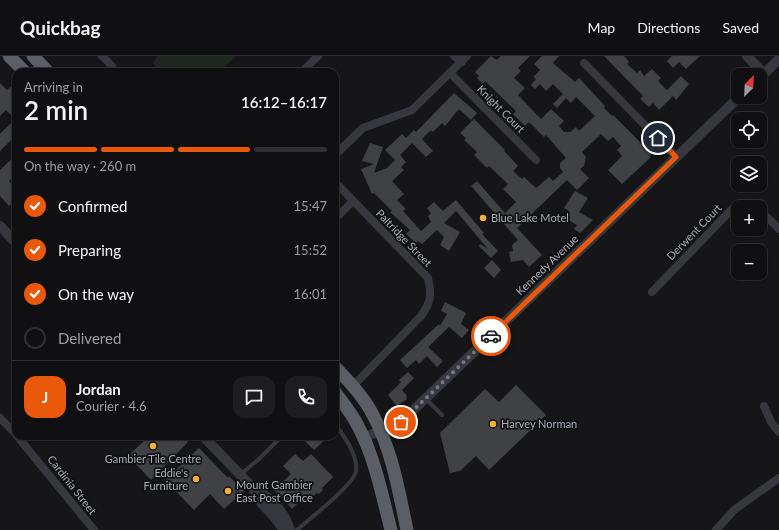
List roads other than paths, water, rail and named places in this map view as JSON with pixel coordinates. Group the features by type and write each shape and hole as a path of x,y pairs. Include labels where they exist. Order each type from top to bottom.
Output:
{"highway":[{"path":"9,56 20,68"},
{"path":"32,56 41,68"},
{"path":"339,371 353,386 373,413 381,431 398,488 407,530"},
{"path":"339,398 355,420 374,466 389,527"}],"street":[{"path":"102,56 112,66"},
{"path":"306,68 318,56"},
{"path":"339,151 363,128 412,110 464,59 454,56"},
{"path":"747,56 756,68"},
{"path":"767,71 779,59"},
{"path":"584,63 676,157"},
{"name":"Knight Court","path":"450,73 536,160"},
{"name":"Kennedy Avenue","path":"363,438 401,422 733,104"},
{"name":"Paltridge Street","path":"339,186 428,278 431,298 428,308 421,316 353,386"},
{"path":"339,215 353,200"},
{"name":"Derwent Court","path":"652,292 731,210"},
{"path":"767,217 779,229"},
{"path":"0,226 12,239"},
{"path":"764,406 771,422 779,432"},
{"name":"Cardinia Street","path":"0,418 12,430"},
{"name":"Cardinia Street","path":"21,440 94,530"},
{"path":"207,440 253,488 264,494 278,509 286,520 290,530"},
{"path":"716,530 734,510 779,478"},
{"path":"253,488 256,496 277,518 283,530"}],"lane":[{"path":"426,399 442,415"},
{"path":"297,530 350,484 356,472 353,455 339,429"},
{"path":"240,474 259,459 278,440"}],"place":[{"name":"Blue Lake Motel","path":"483,218"},
{"name":"Harvey Norman","path":"493,424"},
{"name":"Gambier Tile Centre","path":"153,446"},
{"name":"Eddie's Furniture","path":"196,479"},
{"name":"Mount Gambier East Post Office","path":"228,491"}]}
